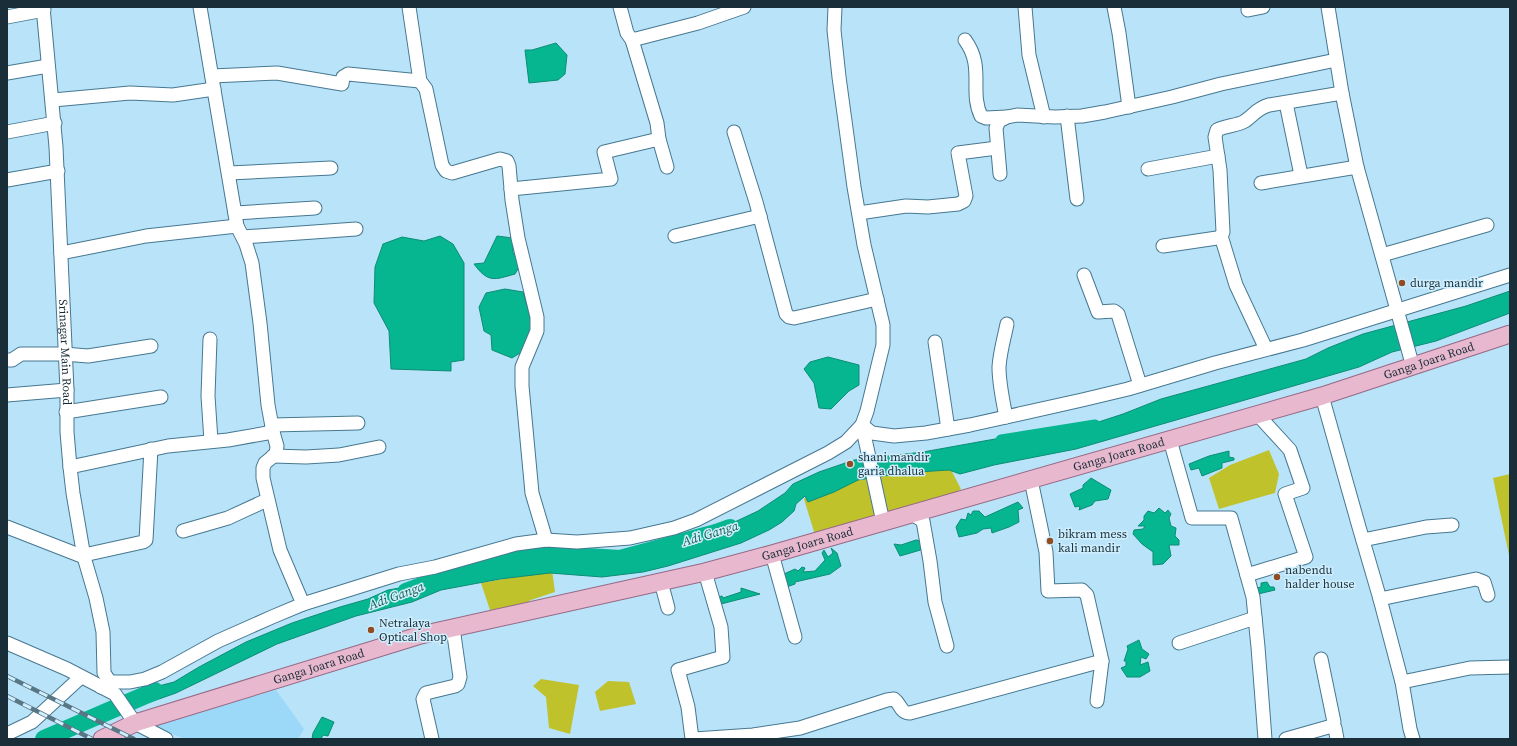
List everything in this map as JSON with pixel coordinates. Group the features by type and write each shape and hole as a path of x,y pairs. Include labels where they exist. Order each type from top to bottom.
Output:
{"main road":[{"name":"Ganga Joara Road","path":"102,739 135,723 421,635 705,572 772,554 1322,396 1510,334"}],"street":[{"path":"200,7 238,225 252,263 266,392 278,446 276,454 265,463 263,468 263,478 280,550 303,604"},
{"path":"409,7 420,81 426,89 442,165 446,171 452,173 500,159 507,161 510,166 511,189 518,238 537,317 537,331 522,367 522,386 532,493 546,540"},
{"path":"620,7 628,33 632,40 657,123 659,139 667,167"},
{"path":"632,40 698,23 744,7"},
{"path":"7,643 81,677 109,688 145,679 162,672 218,641 303,604 399,574 442,565 516,544 546,540 578,542 630,538 696,520 828,453 846,442 862,425 867,411 883,345 883,325 864,246 858,213 839,77 834,30 834,7"},
{"path":"1025,7 1029,55 1044,116"},
{"path":"1114,7 1129,107"},
{"path":"1248,10 1263,7"},
{"path":"1328,7 1336,60 1357,167 1412,367"},
{"path":"7,16 43,8"},
{"name":"Srinagar Main Road","path":"43,8 48,66 53,100 58,171 64,354 67,390 66,412 73,493 84,556 96,598 102,632 104,673 109,688 135,723"},
{"path":"965,40 974,55 978,106 981,116 986,118 1017,115 1082,116 1129,107 1221,84 1336,60"},
{"path":"7,73 48,66"},
{"path":"212,76 277,73 342,84 343,77 348,74 420,81"},
{"path":"53,100 130,93 173,95 214,89"},
{"path":"1266,350 1236,285 1221,236 1223,227 1218,156 1215,137 1217,130 1246,120 1260,108 1342,93"},
{"path":"1286,103 1302,175"},
{"path":"1067,116 1077,199"},
{"path":"1000,174 996,128 999,121 1007,117"},
{"path":"7,132 54,123"},
{"path":"734,132 760,216 786,314 789,317 794,318 877,299"},
{"path":"511,189 611,179 604,152 659,139"},
{"path":"858,213 906,206 928,207 958,204 964,201 966,196 958,153 997,148"},
{"path":"1148,169 1218,156"},
{"path":"1261,182 1357,167"},
{"path":"228,173 331,168"},
{"path":"7,180 58,171"},
{"path":"61,253 146,236 238,225 316,208"},
{"path":"675,236 760,216"},
{"path":"1382,255 1487,224"},
{"path":"238,225 356,229"},
{"path":"1163,246 1221,236"},
{"path":"862,425 872,434 894,436 926,433 1006,417 1140,385 1338,329 1397,314 1510,274"},
{"path":"1084,275 1098,312 1114,311 1118,314 1140,385"},
{"path":"1006,417 1000,385 999,369 1001,350 1008,324"},
{"path":"210,339 208,396 211,441"},
{"path":"935,342 948,429"},
{"path":"7,360 12,360 21,354 64,354 88,356 151,346"},
{"path":"7,395 67,390"},
{"path":"1322,396 1380,599 1402,682 1413,739"},
{"path":"66,412 161,397"},
{"path":"1247,575 1306,557 1286,494 1303,488 1290,450 1258,415"},
{"path":"70,467 151,449 211,441 273,428 358,423"},
{"path":"862,425 883,522"},
{"path":"1170,440 1192,518 1231,518 1252,597 1265,739"},
{"path":"273,456 306,457 338,455 379,447"},
{"path":"7,527 84,556 143,542 146,540 151,449"},
{"path":"1031,480 1046,552 1048,591 1082,590 1087,595 1102,661 1097,701"},
{"path":"183,531 228,518 267,500"},
{"path":"912,514 923,521 935,602 947,646"},
{"path":"1363,540 1426,527 1452,525"},
{"path":"772,554 795,637"},
{"path":"705,572 721,627 723,657 678,670 688,707 693,739 753,735 802,734 887,700 894,699 898,702 905,713 910,713 1102,661"},
{"path":"1380,599 1476,579 1484,582 1488,595"},
{"path":"661,582 668,608"},
{"path":"1179,643 1255,618"},
{"path":"432,739 423,698 424,695 426,693 455,686 458,684 460,677 452,628"},
{"path":"1321,659 1334,722 1332,726"},
{"path":"1402,682 1470,668 1510,666"},
{"path":"7,734 32,722 81,677"},
{"path":"135,723 166,739"},
{"path":"1286,739 1332,726"},
{"path":"1332,726 1335,728 1337,739"}],"shaded area":[{"path":"1269,450 1279,474 1275,493 1219,509 1209,478 1230,465"},
{"path":"948,464 961,489 948,498 815,535 804,499 839,477"},
{"path":"1510,474 1510,560 1493,478"},
{"path":"552,570 555,592 531,600 524,604 490,610 481,583"},
{"path":"541,679 579,685 570,734 549,728 546,697 533,686"},
{"path":"608,681 629,682 636,704 600,711 595,692"},
{"path":"276,690 304,729 298,739 185,739 149,725"}],"water":[{"path":"556,43 567,55 565,74 558,80 529,83 525,50 532,50"},
{"path":"440,236 453,244 464,263 464,360 451,362 451,371 391,369 389,331 374,303 375,267 383,244 402,237 424,241"},
{"path":"497,236 513,238 513,253 521,264 515,274 502,278 492,278 483,274 474,264 484,263"},
{"path":"505,289 523,292 533,327 528,348 512,358 492,350 491,335 484,331 479,307 486,293"},
{"path":"1510,291 1510,313 1436,341 1392,352 1359,367 1076,449 994,465 960,474 949,470 902,473 858,480 834,492 808,502 805,496 796,504 794,511 782,522 741,543 668,566 643,572 602,577 550,573 500,579 441,590 412,602 356,616 277,644 176,693 142,705 127,696 132,693 174,682 246,642 292,623 368,599 388,590 440,581 457,574 494,564 561,558 627,557 666,550 705,536 758,511 785,493 793,484 819,472 854,460 923,452 995,439 1033,438 1074,430 1123,414 1161,399 1306,359 1328,348 1363,334 1466,306"},
{"path":"828,357 859,365 859,385 849,391 831,409 819,408 814,383 804,369 810,362"},
{"path":"1229,451 1229,457 1234,458 1234,460 1222,463 1222,468 1202,476 1199,468 1191,470 1189,464 1209,456"},
{"path":"1091,478 1111,490 1108,499 1095,501 1092,505 1079,510 1080,506 1075,507 1070,494 1083,488 1083,485"},
{"path":"1018,502 1023,508 1018,510 1019,522 992,533 991,528 983,529 977,533 959,537 956,527 961,519 966,520 968,513 971,515 973,511 979,511 985,517"},
{"path":"1159,508 1165,513 1168,510 1171,514 1169,518 1171,526 1176,528 1175,536 1179,540 1179,545 1169,545 1171,556 1163,564 1153,565 1153,552 1142,544 1133,534 1134,530 1143,529 1145,526 1138,526 1144,520 1144,516 1148,511 1154,513"},
{"path":"916,540 923,541 924,549 900,556 894,544 901,545"},
{"path":"831,548 837,553 841,566 830,574 795,582 795,584 784,588 784,574 795,569 798,571 802,567 805,568 803,572 815,571 825,560 822,553 824,550 828,557 833,553"},
{"path":"1267,582 1270,587 1274,587 1275,590 1258,594 1257,588 1261,587 1261,583"},
{"path":"741,588 760,594 721,604 718,597 722,596 723,598 741,592"},
{"path":"1139,640 1142,649 1149,654 1146,659 1141,657 1140,665 1148,662 1150,671 1140,677 1127,677 1121,668 1126,666 1126,661 1124,661 1128,649 1127,646"},
{"path":"322,717 334,722 328,736 323,735 321,739 312,739 313,733"}],"waterway":[{"path":"1001,440 1095,425"},
{"name":"Adi Ganga","path":"406,592 480,564 554,555 620,559 730,528"},
{"name":"Adi Ganga","path":"44,739 155,691"}],"railway":[{"path":"7,676 134,739"},
{"path":"7,696 92,739"}],"place":[{"name":"durga mandir","path":"1402,283"},
{"name":"shani mandir garia dhalua","path":"850,464"},
{"name":"bikram mess kali mandir","path":"1050,541"},
{"name":"nabendu halder house","path":"1277,577"},
{"name":"Netralaya Optical Shop","path":"371,630"}]}
